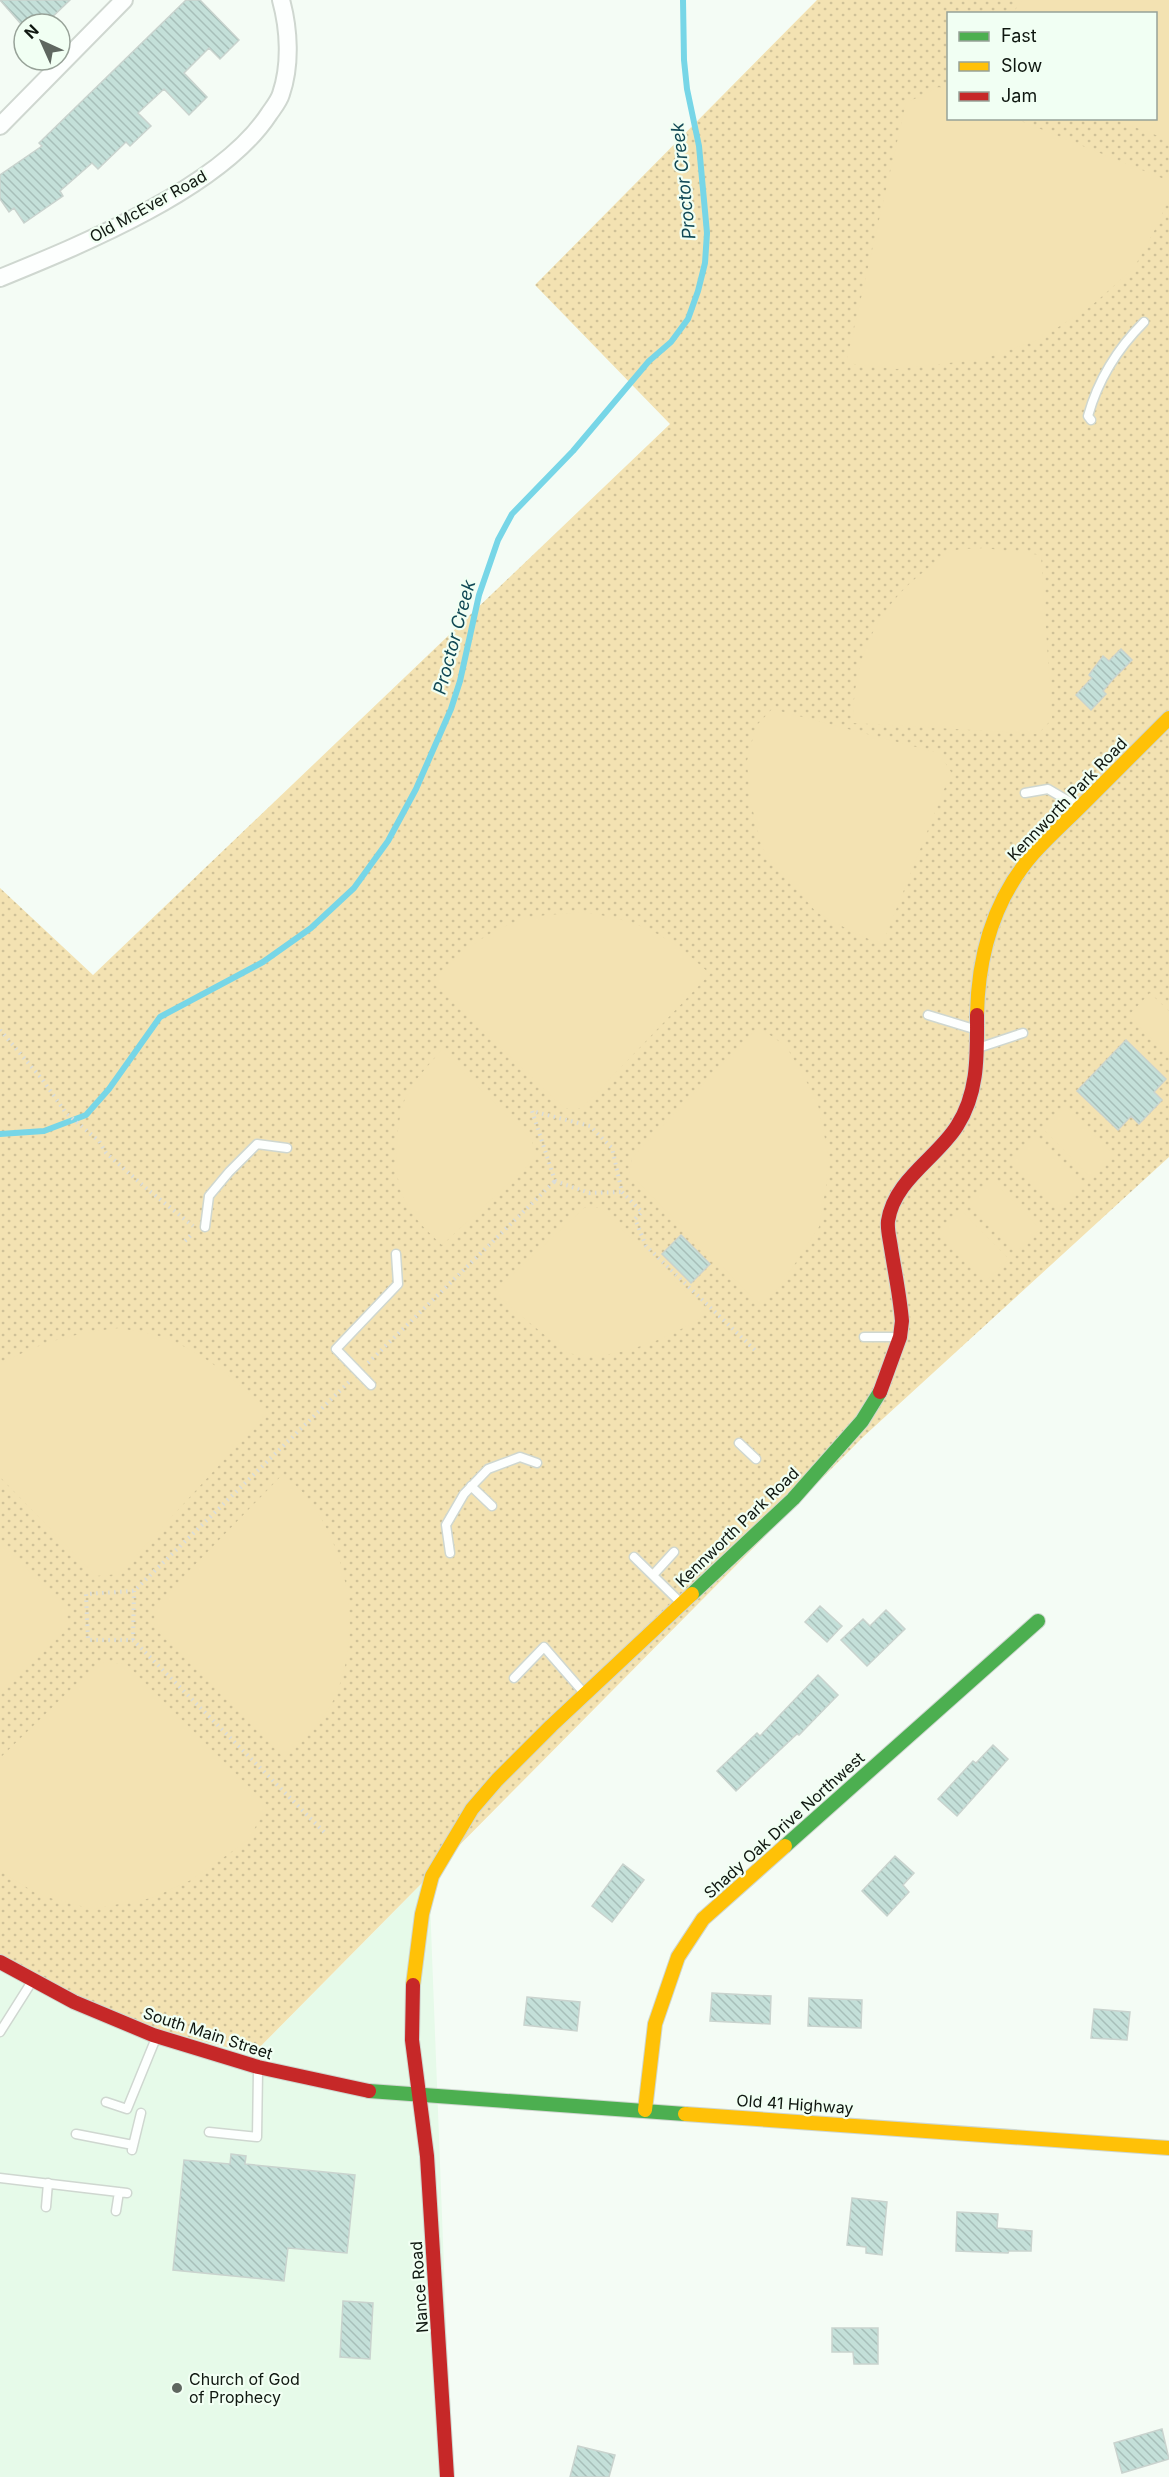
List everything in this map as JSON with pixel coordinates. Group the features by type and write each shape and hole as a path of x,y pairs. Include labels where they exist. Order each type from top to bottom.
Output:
{"street":[{"path":"0,126 124,0"},
{"name":"Old McEver Road","path":"0,278 53,256 138,215 205,176 240,148 262,124 281,96 286,69 287,21 281,0"},
{"name":"Kennworth Park Road","path":"419,2096 412,2040 413,1975 422,1914 432,1876 472,1809 497,1780 793,1499 862,1421 877,1400 900,1337 902,1321 888,1223 894,1199 957,1129 971,1095 978,1048 978,986 981,960 987,933 998,906 1013,878 1033,854 1169,718"},
{"name":"Shady Oak Drive Northwest","path":"645,2110 655,2024 678,1957 703,1919 1038,1621"},
{"name":"South Main Street","path":"0,1962 83,2007 157,2035 258,2067 365,2091 419,2096"},
{"name":"Old 41 Highway","path":"419,2096 1169,2148"},
{"name":"Nance Road","path":"419,2096 427,2156 447,2477"}],"lane":[{"path":"1091,420 1088,417 1095,391 1125,341 1144,322"},
{"path":"1025,793 1048,789 1079,807"},
{"path":"928,1015 978,1030"},
{"path":"978,1048 1023,1033"},
{"path":"205,1227 209,1196 257,1144 287,1148"},
{"path":"371,1385 336,1349 398,1284 396,1254"},
{"path":"864,1337 900,1337"},
{"path":"739,1443 756,1459"},
{"path":"450,1553 446,1525 471,1486 488,1469 520,1457 537,1463"},
{"path":"471,1486 492,1506"},
{"path":"653,1575 674,1552"},
{"path":"634,1557 682,1604"},
{"path":"514,1678 544,1647 585,1694"},
{"path":"0,2032 33,1980"},
{"path":"106,2102 127,2109 157,2035"},
{"path":"209,2132 257,2138 258,2067"},
{"path":"76,2134 132,2148 141,2113"},
{"path":"0,2178 123,2192 116,2211"},
{"path":"46,2208 48,2183"}],"path":[{"path":"0,1030 42,1079 66,1113 99,1141 106,1153 197,1229 185,1241"},
{"path":"555,1181 532,1111 590,1126 612,1148 622,1192 642,1212 635,1219 646,1246 758,1353"},
{"path":"555,1181 589,1193 622,1192"},
{"path":"324,1832 133,1640 88,1640 86,1594 134,1591 555,1181"},
{"path":"133,1640 134,1591"}],"shaded area":[{"path":"817,0 1169,0 1169,1157 863,1437 253,2054 80,2009 0,1960 0,888 93,975 670,424 535,285"},
{"path":"1022,0 1169,0 1169,140 1116,120 1157,120 1157,12 1014,12"},
{"path":"939,87 947,91 947,120 1018,120 1169,181 1169,196 1159,222 1134,268 1090,307 1038,340 983,359 897,369 846,363 906,103"},
{"path":"984,548 1041,555 1052,719 1038,734 853,723 857,678 863,657 880,619 893,601 908,585 945,554 960,549"},
{"path":"772,709 939,753 951,772 882,945 816,912 762,848 750,799 747,761 756,726"},
{"path":"580,912 619,919 651,931 680,948 710,974 582,1108 564,1108 431,981 465,950 504,927 533,917"},
{"path":"1150,993 1169,1011 1169,1055 1128,1016"},
{"path":"758,1027 786,1046 817,1100 830,1163 819,1227 781,1285 761,1306 629,1173 632,1158"},
{"path":"441,1050 532,1140 535,1159 442,1245 421,1224 404,1199 400,1189 397,1163 399,1121 405,1099"},
{"path":"1065,1105 1114,1155 1091,1178 1042,1128"},
{"path":"1033,1136 1083,1186 1060,1209 1010,1159"},
{"path":"991,1179 1040,1229 1017,1251 968,1202"},
{"path":"584,1208 600,1208 707,1313 678,1331 641,1346 621,1352 585,1356 564,1351 494,1292"},
{"path":"960,1209 1009,1259 986,1281 937,1232"},
{"path":"119,1328 156,1335 191,1350 232,1378 268,1412 119,1574 96,1576 0,1477 0,1365 29,1350 58,1340"},
{"path":"283,1474 309,1500 334,1545 343,1571 350,1623 343,1675 334,1699 318,1724 284,1758 154,1626 155,1606"},
{"path":"0,1542 66,1607 65,1631 0,1694"},
{"path":"99,1662 126,1664 268,1806 247,1841 191,1880 152,1898 92,1909 39,1895 0,1871 0,1758"},
{"path":"429,1876 452,2477 0,2477 0,1960 253,2054"}],"building":[{"path":"0,0 70,0 58,12 12,14"},
{"path":"186,0 200,0 239,40 220,59 209,48 184,73 207,97 189,115 164,89 138,113 151,126 130,146 126,142 98,169 92,163 60,191 63,196 24,223 14,208 9,212 0,199 0,175 42,146 39,143"},
{"path":"1121,649 1132,660 1103,691 1106,694 1091,710 1076,695 1092,678 1089,675 1103,656 1109,661"},
{"path":"1126,1040 1166,1079 1154,1092 1162,1100 1139,1124 1131,1116 1118,1130 1077,1091"},
{"path":"681,1235 710,1264 691,1283 662,1254"},
{"path":"820,1606 842,1626 827,1642 805,1622"},
{"path":"886,1610 905,1629 867,1666 841,1640 863,1619 870,1626"},
{"path":"818,1675 838,1695 799,1735 797,1734 736,1791 717,1771 757,1733 760,1736"},
{"path":"993,1745 1008,1759 957,1816 938,1799 973,1761 976,1763"},
{"path":"895,1856 914,1873 903,1885 909,1892 887,1916 862,1891"},
{"path":"623,1864 644,1880 612,1922 592,1906"},
{"path":"712,1993 771,1996 770,2024 710,2021"},
{"path":"527,1997 580,2002 577,2031 524,2025"},
{"path":"809,1998 862,2000 861,2028 808,2026"},
{"path":"1094,2009 1130,2012 1127,2040 1091,2038"},
{"path":"231,2154 246,2156 245,2164 355,2175 347,2253 288,2248 284,2281 173,2270 184,2160 230,2164"},
{"path":"852,2198 887,2202 882,2255 866,2253 866,2247 847,2245"},
{"path":"957,2212 998,2214 997,2228 1032,2231 1031,2251 1009,2251 1008,2253 956,2251"},
{"path":"343,2301 373,2303 370,2359 340,2357"},
{"path":"832,2328 878,2328 878,2364 854,2364 853,2352 832,2352"},
{"path":"1162,2429 1169,2459 1122,2473 1114,2443"},
{"path":"578,2446 615,2455 609,2477 570,2477"}],"waterway":[{"name":"Proctor Creek","path":"0,1134 44,1131 86,1115 109,1089 160,1017 263,962 311,928 354,888 388,841 416,789 451,709 460,681 479,595 498,540 512,514 573,451 649,361 671,342 688,319 698,291 705,263 707,233 699,146 687,89 684,60 683,0"}],"traffic: fast":[{"path":"692,1594 793,1499 862,1421 880,1392"},
{"path":"785,1846 1038,1621"},
{"path":"369,2091 685,2114"}],"traffic: slow":[{"path":"977,1015 981,971 991,929 998,909 1019,871 1045,841 1169,718"},
{"path":"413,1985 422,1914 432,1876 472,1809 497,1780 551,1726 692,1594"},
{"path":"645,2110 655,2024 678,1957 703,1919 785,1846"},
{"path":"685,2114 1169,2148"}],"traffic: jam":[{"path":"880,1392 900,1337 902,1321 888,1221 898,1193 949,1138 964,1113 975,1072 977,1015"},
{"path":"0,1962 74,2002 153,2035 258,2067 369,2091"},
{"path":"413,1985 412,2040 427,2156 447,2477"}],"place":[{"name":"Church of God of Prophecy","path":"177,2388"}]}
